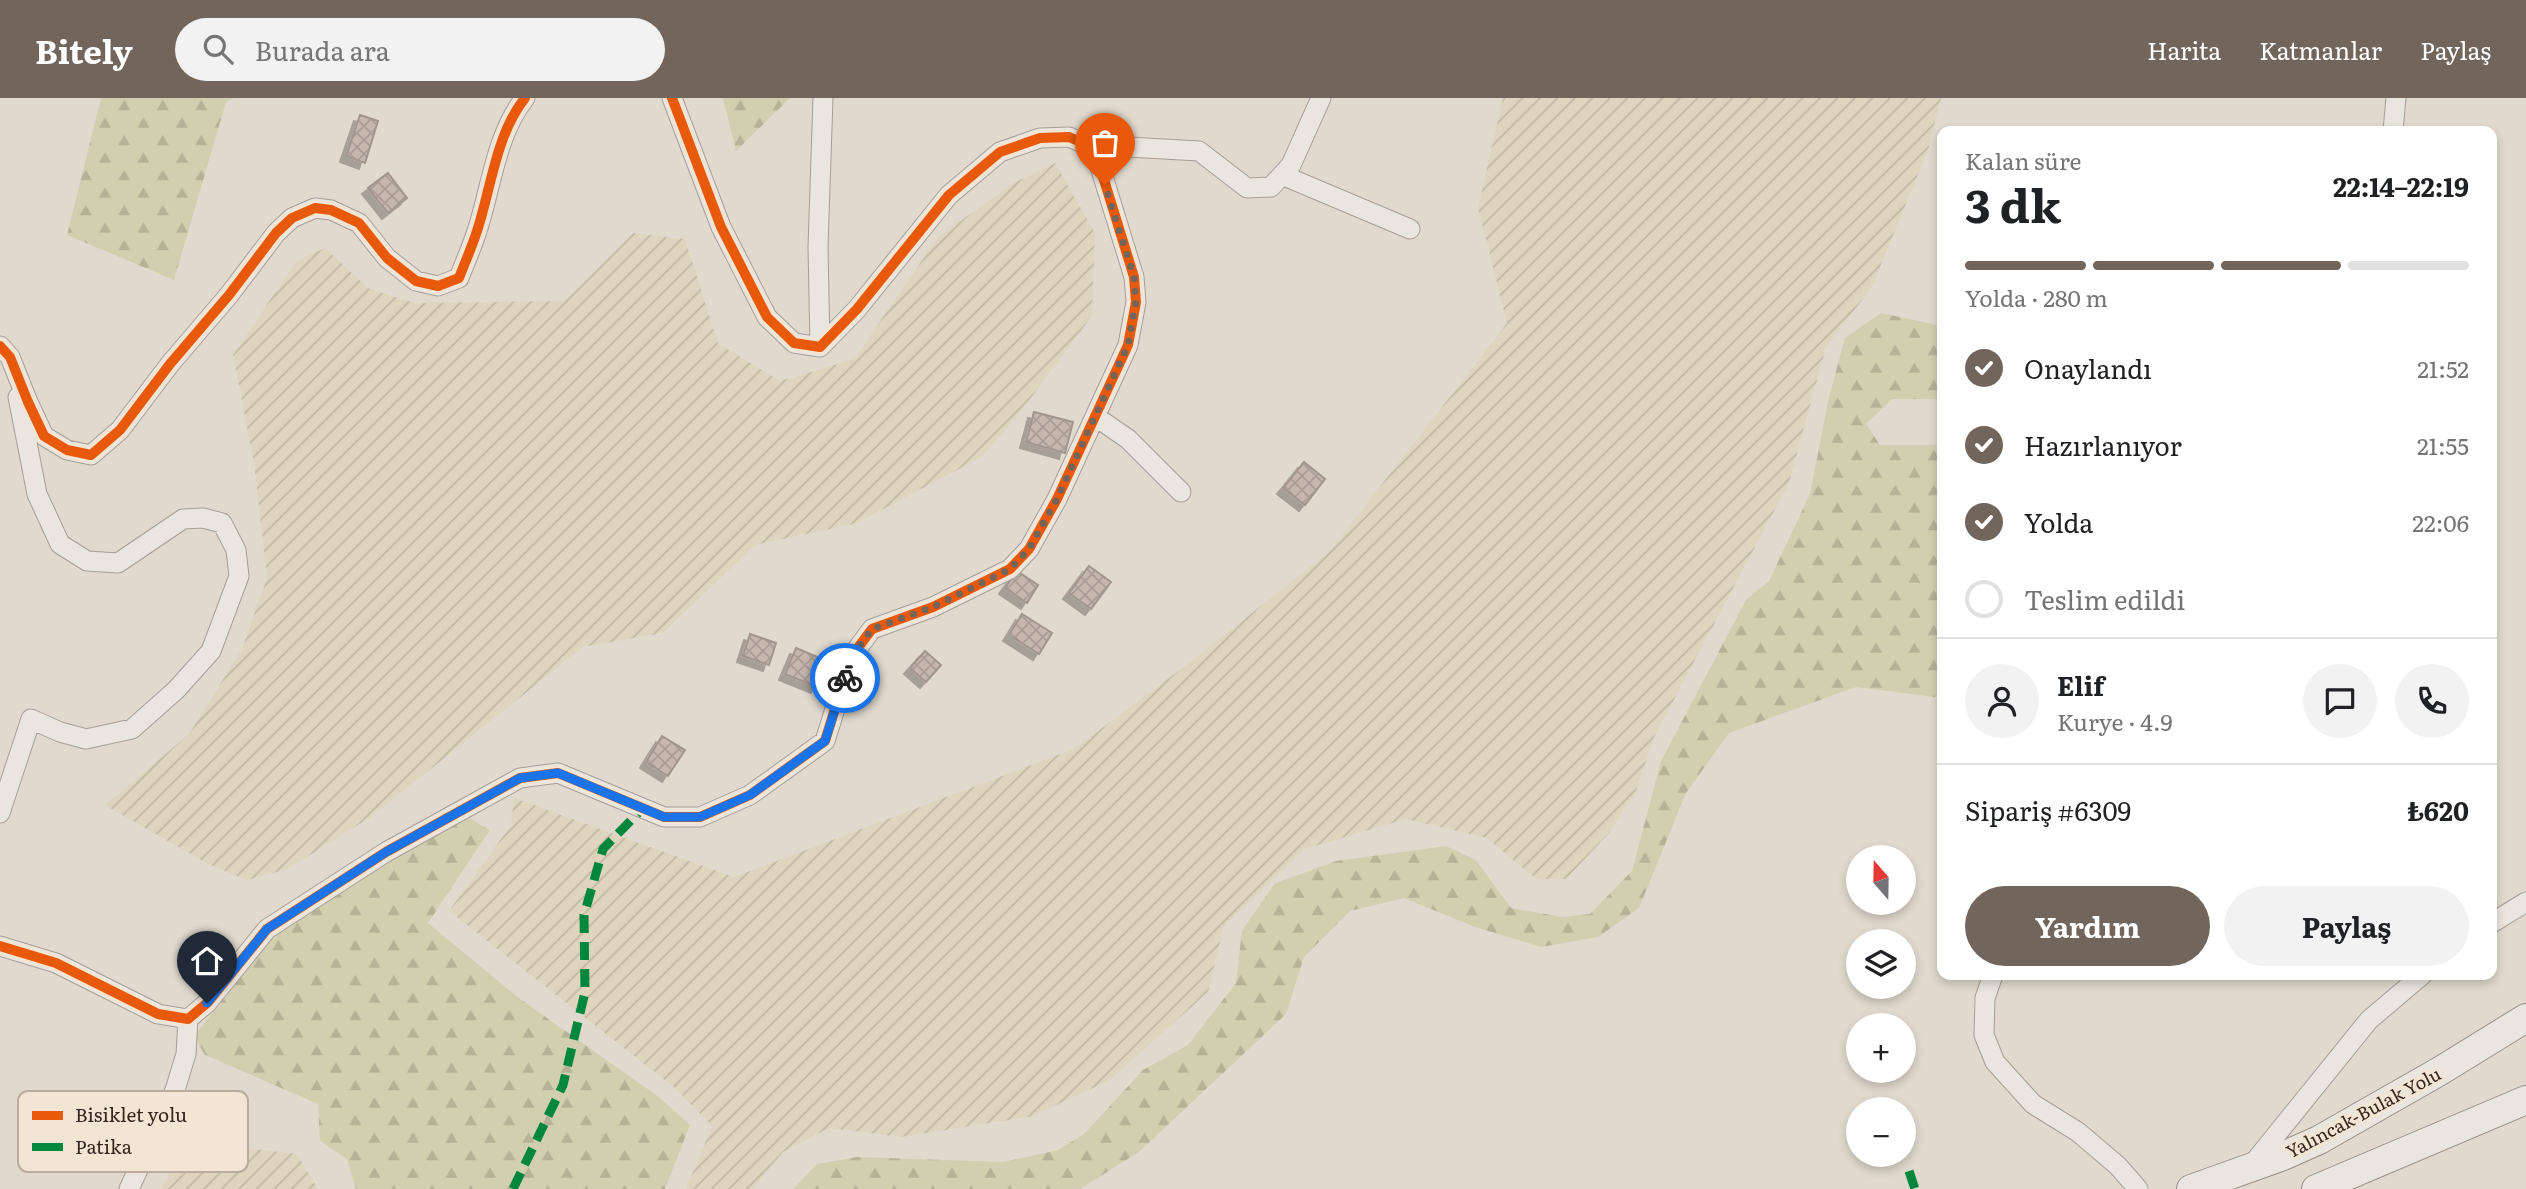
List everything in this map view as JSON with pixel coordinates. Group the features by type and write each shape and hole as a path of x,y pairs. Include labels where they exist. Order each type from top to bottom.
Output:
{"main road":[{"name":"Yalıncak-Bulak Yolu","path":"2191,1189 2319,1140 2441,1071 2526,1018"},
{"path":"2316,1189 2526,1100"}],"street":[{"path":"6,354 44,436 68,450 91,454 120,430 276,233 292,218 315,208 331,210 359,223 387,258 416,281 438,286 459,278 477,231 492,171 516,109 525,98"},
{"path":"672,98 721,227 767,317 794,343 820,346"},
{"path":"820,346 818,247 823,98"},
{"path":"1092,152 1111,146 1199,151 1247,188 1271,187 1290,165 1321,98"},
{"path":"2393,126 2396,98"},
{"path":"175,1091 186,1054 188,1019 207,1003 267,929 386,852 520,778 558,773 664,817 700,817 750,795 825,741 851,657 872,629 933,607 1010,569 1029,549 1057,499 1128,345 1136,302 1134,277 1097,157 1083,142 1069,137 1040,138 1000,152 949,195 856,309 820,346"},
{"path":"1282,175 1410,229"},
{"path":"0,813 31,719 60,732 86,739 132,729 176,690 211,651 239,576 236,550 222,523 203,518 184,519 117,563 87,561 60,544 37,494 6,354"},
{"path":"1096,417 1128,439 1181,492"},
{"path":"2497,920 2526,902"},
{"path":"0,947 56,963 158,1014 188,1019"},
{"path":"1991,980 1985,998 1984,1035 1995,1062 2033,1104 2078,1132 2118,1166 2138,1189"},
{"path":"2250,1168 2369,1020 2416,980"},
{"path":"129,1189 137,1172"}],"shaded area":[{"path":"1503,98 1941,98 1928,150 1872,287 1826,347 1789,483 1654,737 1636,791 1610,832 1566,879 1536,879 1487,838 1406,819 1305,849 1224,926 1208,992 1110,1080 1033,1116 901,1137 829,1128 783,1152 753,1189 686,1189 712,1126 675,1088 449,911 511,825 514,798 734,877 1074,749 1181,669 1330,551 1507,323 1478,208"},
{"path":"1055,163 1095,233 1092,316 1021,411 982,457 857,523 755,545 663,633 583,647 372,816 288,869 247,880 208,864 105,805 189,734 242,649 267,578 254,463 233,355 296,261 325,248 368,288 414,303 564,301 633,233 685,239 718,343 780,381 854,359 938,237 1012,184"},
{"path":"248,1148 297,1154 318,1189 161,1189 170,1172 248,1172"}],"green space":[{"path":"101,98 234,98 226,102 174,280 67,235"},
{"path":"723,98 790,98 736,151"},
{"path":"1881,313 1937,325 1937,399 1892,399 1866,424 1880,445 1937,445 1937,697 1856,687 1729,733 1686,793 1639,908 1598,937 1541,947 1475,927 1404,898 1350,911 1304,957 1286,1014 1139,1152 1080,1189 793,1189 817,1164 857,1157 1003,1162 1058,1150 1084,1134 1143,1070 1188,1045 1236,983 1242,931 1274,884 1336,861 1446,846 1476,860 1511,908 1562,917 1590,914 1632,871 1661,761 1746,600 1769,581 1810,494 1829,397 1845,338"},
{"path":"466,816 490,830 428,923 520,999 659,1097 690,1125 665,1189 356,1189 347,1159 320,1141 318,1104 205,1055 194,1036 272,938 318,905"}],"building":[{"path":"360,115 378,121 365,163 346,156"},
{"path":"388,173 407,198 388,213 368,188"},
{"path":"1034,412 1073,422 1065,453 1026,442"},
{"path":"1304,462 1325,479 1305,505 1283,488"},
{"path":"1089,566 1111,582 1091,609 1069,593"},
{"path":"1017,571 1038,585 1027,603 1005,588"},
{"path":"1022,614 1052,633 1039,654 1009,635"},
{"path":"750,634 776,643 769,665 743,656"},
{"path":"796,648 827,661 817,687 785,674"},
{"path":"925,651 941,665 926,682 910,668"},
{"path":"662,736 685,750 668,776 646,762"}],"marked path":[{"path":"513,1189 563,1085 585,992 584,915 603,849 644,807"},
{"path":"1909,1171 1915,1189"}],"cycle path":[{"path":"0,346 10,357 44,436 67,450 91,455 120,430 276,233 292,218 315,208 331,210 359,223 387,258 416,281 438,286 459,278 477,231 507,128 525,98"},
{"path":"0,946 56,963 158,1014 188,1019 207,1003 267,929 386,852 520,778 558,773 664,817 700,817 750,795 825,741 851,657 872,629 933,607 1010,569 1029,549 1057,499 1128,345 1136,302 1134,277 1097,157 1083,143 1069,137 1040,138 1000,152 949,195 857,309 820,347 794,343 767,317 721,227 672,98"}],"way so far":[{"path":"845,678 851,657 872,629 933,607 1010,569 1029,549 1057,499 1128,345 1136,302 1134,277 1105,185"}],"route":[{"path":"207,1003 267,929 386,852 520,778 558,773 664,817 700,817 750,795 825,741 845,678"}]}
